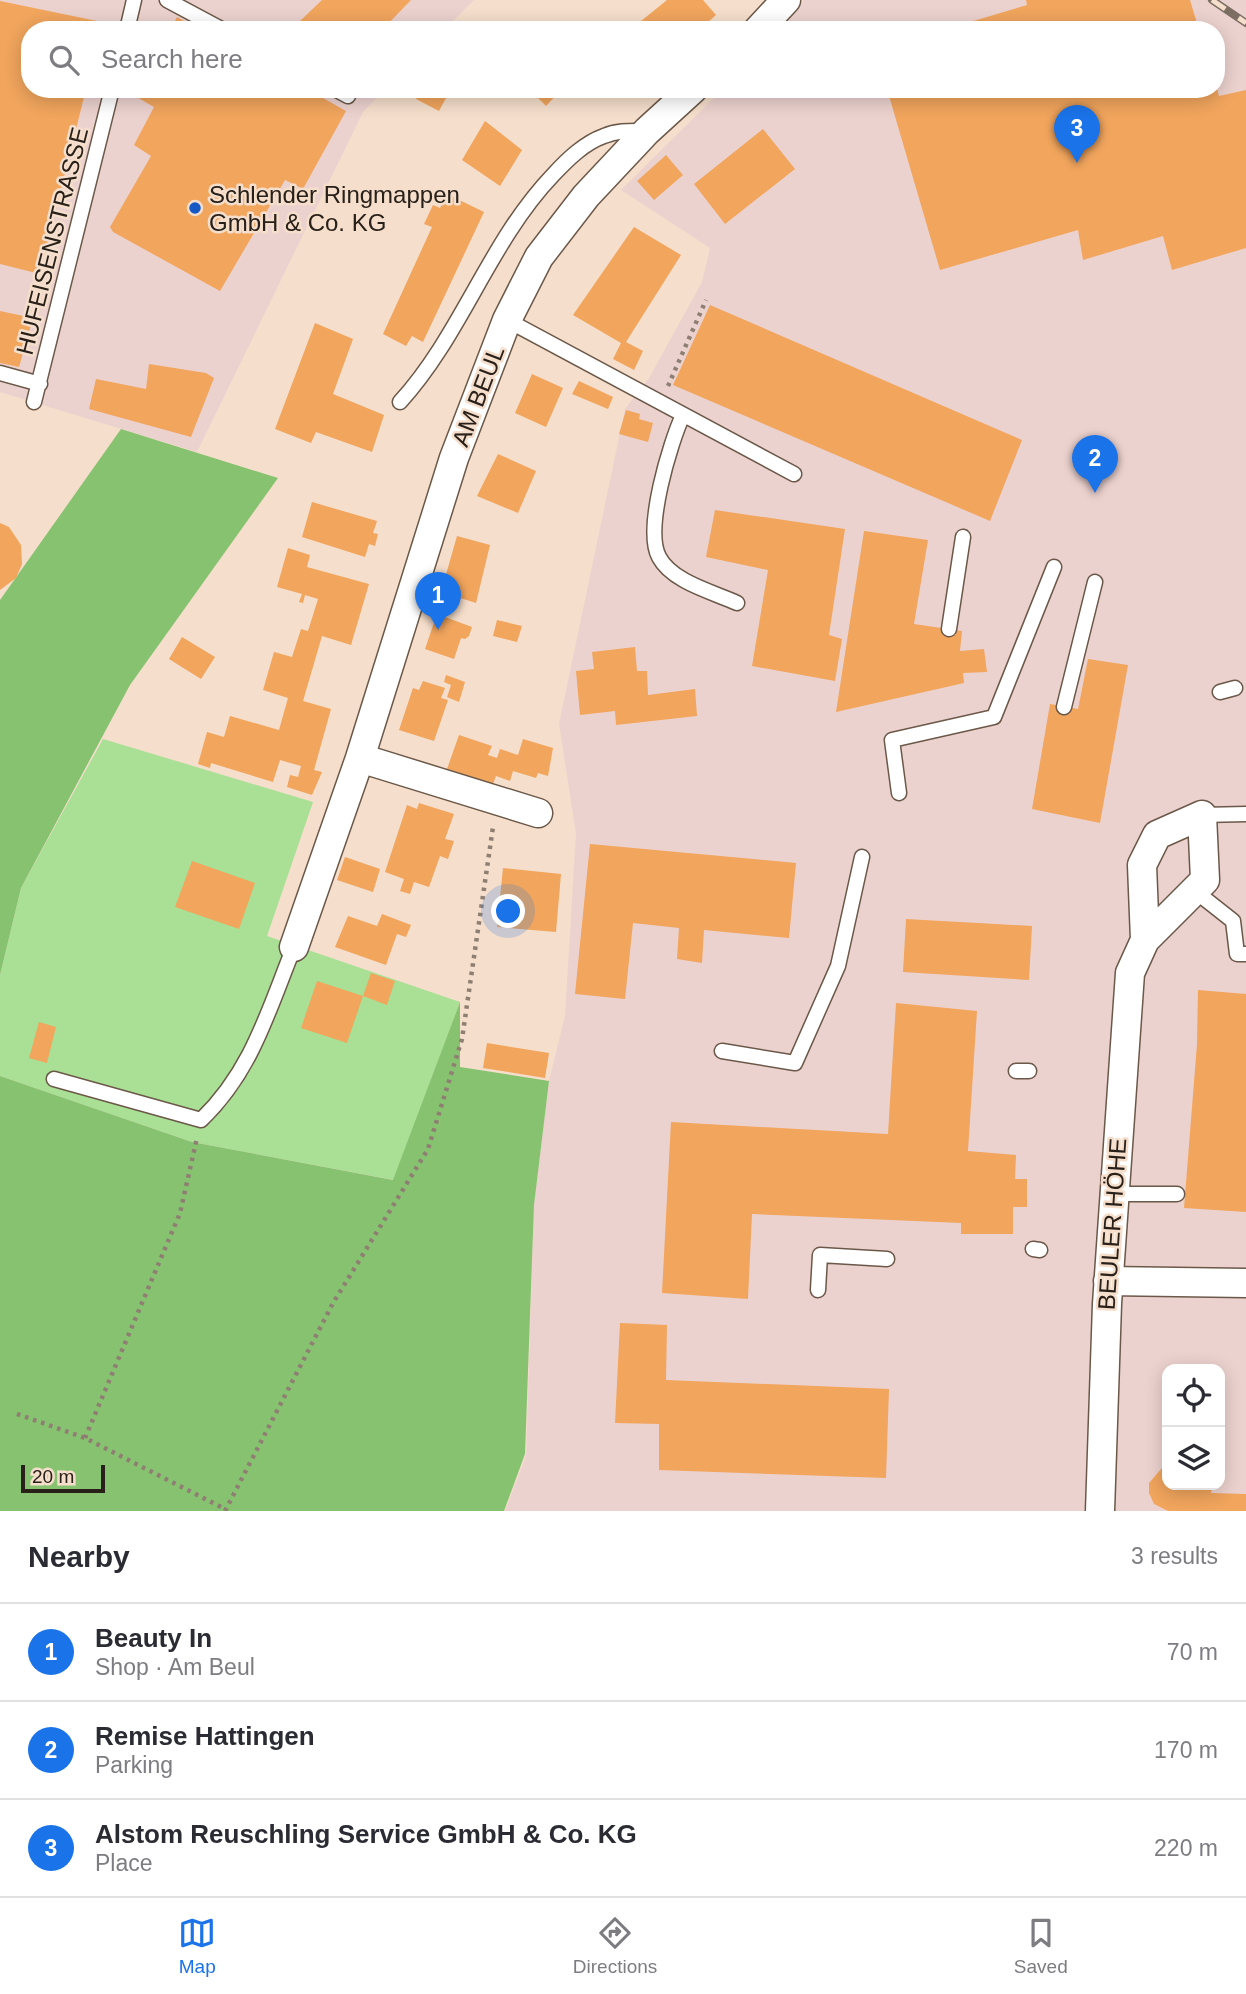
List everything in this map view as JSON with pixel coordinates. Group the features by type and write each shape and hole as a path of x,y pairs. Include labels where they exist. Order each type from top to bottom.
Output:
{"street":[{"path":"766,21 786,0"},
{"name":"AM BEUL","path":"294,947 360,758 454,458 508,320 538,257 586,196 683,98"},
{"path":"360,758 538,813"},
{"name":"BEULER HÖHE","path":"1100,1511 1108,1280 1130,973 1145,940 1205,880 1202,815 1157,835 1142,865 1145,940"},
{"path":"1108,1280 1246,1283"}],"lane":[{"path":"129,21 134,0"},
{"path":"167,0 206,21"},
{"name":"HUFEISENSTRASSE","path":"34,402 110,98"},
{"path":"400,401 433,359 509,228 545,183 565,162 596,139 619,131 648,131"},
{"path":"508,320 794,474"},
{"path":"0,373 40,384"},
{"path":"683,415 654,520 658,556 675,575 737,603"},
{"path":"949,629 963,537"},
{"path":"899,793 892,740 994,718 1054,567"},
{"path":"1064,707 1095,582"},
{"path":"1220,692 1234,688"},
{"path":"1202,815 1246,814"},
{"path":"722,1051 795,1063 838,967 862,857"},
{"path":"1195,891 1233,920 1237,954 1246,954"},
{"path":"54,1079 201,1120 225,1097 245,1066 294,947"},
{"path":"1114,1194 1177,1194"},
{"path":"818,1290 820,1255 887,1259"}],"path":[{"path":"672,376 706,300"},
{"path":"17,1414 85,1438 225,1510 265,1439 333,1303 428,1149 462,1038 496,802"},
{"path":"85,1438 180,1213 201,1120"}],"shaded area":[{"path":"0,0 474,0 453,21 21,21 21,98 376,98 363,112 197,452 0,392"},
{"path":"804,0 1246,0 1246,1511 505,1511 526,1456 534,1204 549,1081 565,1016 576,834 559,724 625,409 649,378 702,282 710,248 621,190 714,98 1225,98 1225,21 787,21"}],"green space":[{"path":"121,429 278,478 130,685 21,888 0,975 0,600"},
{"path":"103,739 313,802 267,936 460,1002 394,1180 192,1142 0,1076 0,975 21,888"},
{"path":"460,1002 460,1067 549,1081 534,1205 525,1454 504,1511 0,1511 0,1076 192,1142 393,1180"}],"building":[{"path":"322,0 411,0 391,21 300,21"},
{"path":"667,0 703,0 716,15 709,21 641,21"},
{"path":"1026,0 1190,0 1196,21 973,21 1027,5"},
{"path":"0,1 97,21 21,21 21,98 84,98 40,274 0,264"},
{"path":"1246,90 1246,248 1172,270 1163,236 1083,260 1078,230 940,270 890,98 1225,98 1225,95"},
{"name":"Schlender Ringmappen GmbH & Co. KG","path":"138,98 323,98 346,111 303,189 285,180 220,291 113,232 110,227 151,156 134,145 154,107"},
{"path":"417,98 446,98 439,111"},
{"path":"538,98 554,98 546,106"},
{"path":"485,121 522,150 500,186 462,160"},
{"path":"763,129 795,169 725,224 694,184"},
{"path":"666,155 683,175 654,200 637,181"},
{"path":"447,194 484,212 423,342 412,336 406,346 383,334 432,227 424,224 433,205 440,208"},
{"path":"634,227 681,255 626,342 643,351 634,370 613,359 621,343 573,315"},
{"path":"710,305 1022,440 990,521 673,385"},
{"path":"0,311 33,318 19,367 0,363"},
{"path":"315,323 353,339 333,394 384,415 372,452 316,432 311,443 275,429"},
{"path":"149,364 206,373 214,378 191,437 89,409 96,379 146,389"},
{"path":"532,374 563,388 546,427 515,413"},
{"path":"579,381 613,397 608,409 572,394"},
{"path":"626,410 640,414 639,419 653,423 648,442 619,434"},
{"path":"498,454 536,471 518,513 477,496"},
{"path":"312,502 377,521 373,533 378,534 375,546 369,544 365,557 302,537"},
{"path":"715,510 845,529 829,635 842,639 835,681 752,666 768,570 706,557"},
{"path":"0,523 9,527 21,545 22,564 16,578 0,590"},
{"path":"864,531 928,540 914,624 962,631 960,651 984,649 987,672 963,673 964,683 836,712"},
{"path":"457,536 490,545 476,603 441,592"},
{"path":"288,548 310,555 307,567 369,584 351,645 322,636 303,701 331,709 314,770 322,772 312,795 287,787 290,775 298,777 301,766 280,760 273,782 211,763 210,768 198,764 207,732 224,737 230,716 279,730 288,698 263,690 274,652 292,657 301,629 308,631 318,599 305,595 303,603 299,602 302,594 277,587"},
{"path":"437,614 472,627 469,636 461,638 454,659 425,649"},
{"path":"497,620 522,626 517,642 493,636"},
{"path":"182,637 215,657 201,679 169,659"},
{"path":"635,647 637,671 647,671 648,695 695,689 697,716 616,725 615,711 580,715 576,671 594,669 592,652"},
{"path":"1088,659 1128,665 1100,823 1032,809 1050,704 1078,709"},
{"path":"446,675 465,682 459,702 447,697 451,685 444,682"},
{"path":"423,681 445,688 441,698 448,700 434,741 399,730 413,688 419,690"},
{"path":"459,735 492,746 488,755 497,758 500,749 518,755 523,739 553,748 548,776 538,773 536,778 513,771 510,781 496,776 493,784 447,769"},
{"path":"419,803 454,814 445,839 454,841 448,859 440,856 429,887 414,882 410,894 400,891 404,879 385,872 407,805 417,809"},
{"path":"590,844 796,863 789,938 704,930 702,963 677,959 679,928 633,923 625,999 575,994"},
{"path":"345,857 380,869 373,892 337,880"},
{"path":"192,861 255,883 239,929 175,907"},
{"path":"503,868 561,874 556,932 497,927"},
{"path":"382,914 411,925 406,937 397,934 386,965 335,947 348,916 377,926"},
{"path":"906,919 1032,926 1029,980 903,972"},
{"path":"371,973 395,981 387,1005 363,996"},
{"path":"317,981 363,996 347,1043 301,1028"},
{"path":"1198,990 1246,994 1246,1212 1184,1208 1197,1044"},
{"path":"896,1003 977,1011 968,1151 1016,1155 1015,1179 1027,1179 1027,1207 1013,1207 1013,1234 961,1234 961,1223 752,1214 748,1299 662,1293 671,1122 888,1134"},
{"path":"39,1022 56,1027 47,1063 29,1058"},
{"path":"487,1043 549,1053 545,1078 483,1068"},
{"path":"620,1323 667,1325 666,1380 889,1389 886,1478 659,1470 659,1424 615,1423"},
{"path":"1162,1468 1162,1490 1212,1490 1211,1493 1246,1494 1246,1511 1168,1511 1154,1504 1149,1493 1149,1483"}],"railway":[{"path":"1212,0 1246,23"}],"place":[{"name":"Alstom Reuschling Service GmbH & Co. KG","path":"1077,163"},
{"name":"Schlender Ringmappen GmbH & Co. KG","path":"195,208"},
{"name":"Remise Hattingen","path":"1095,493"},
{"name":"Beauty In","path":"438,630"}]}
